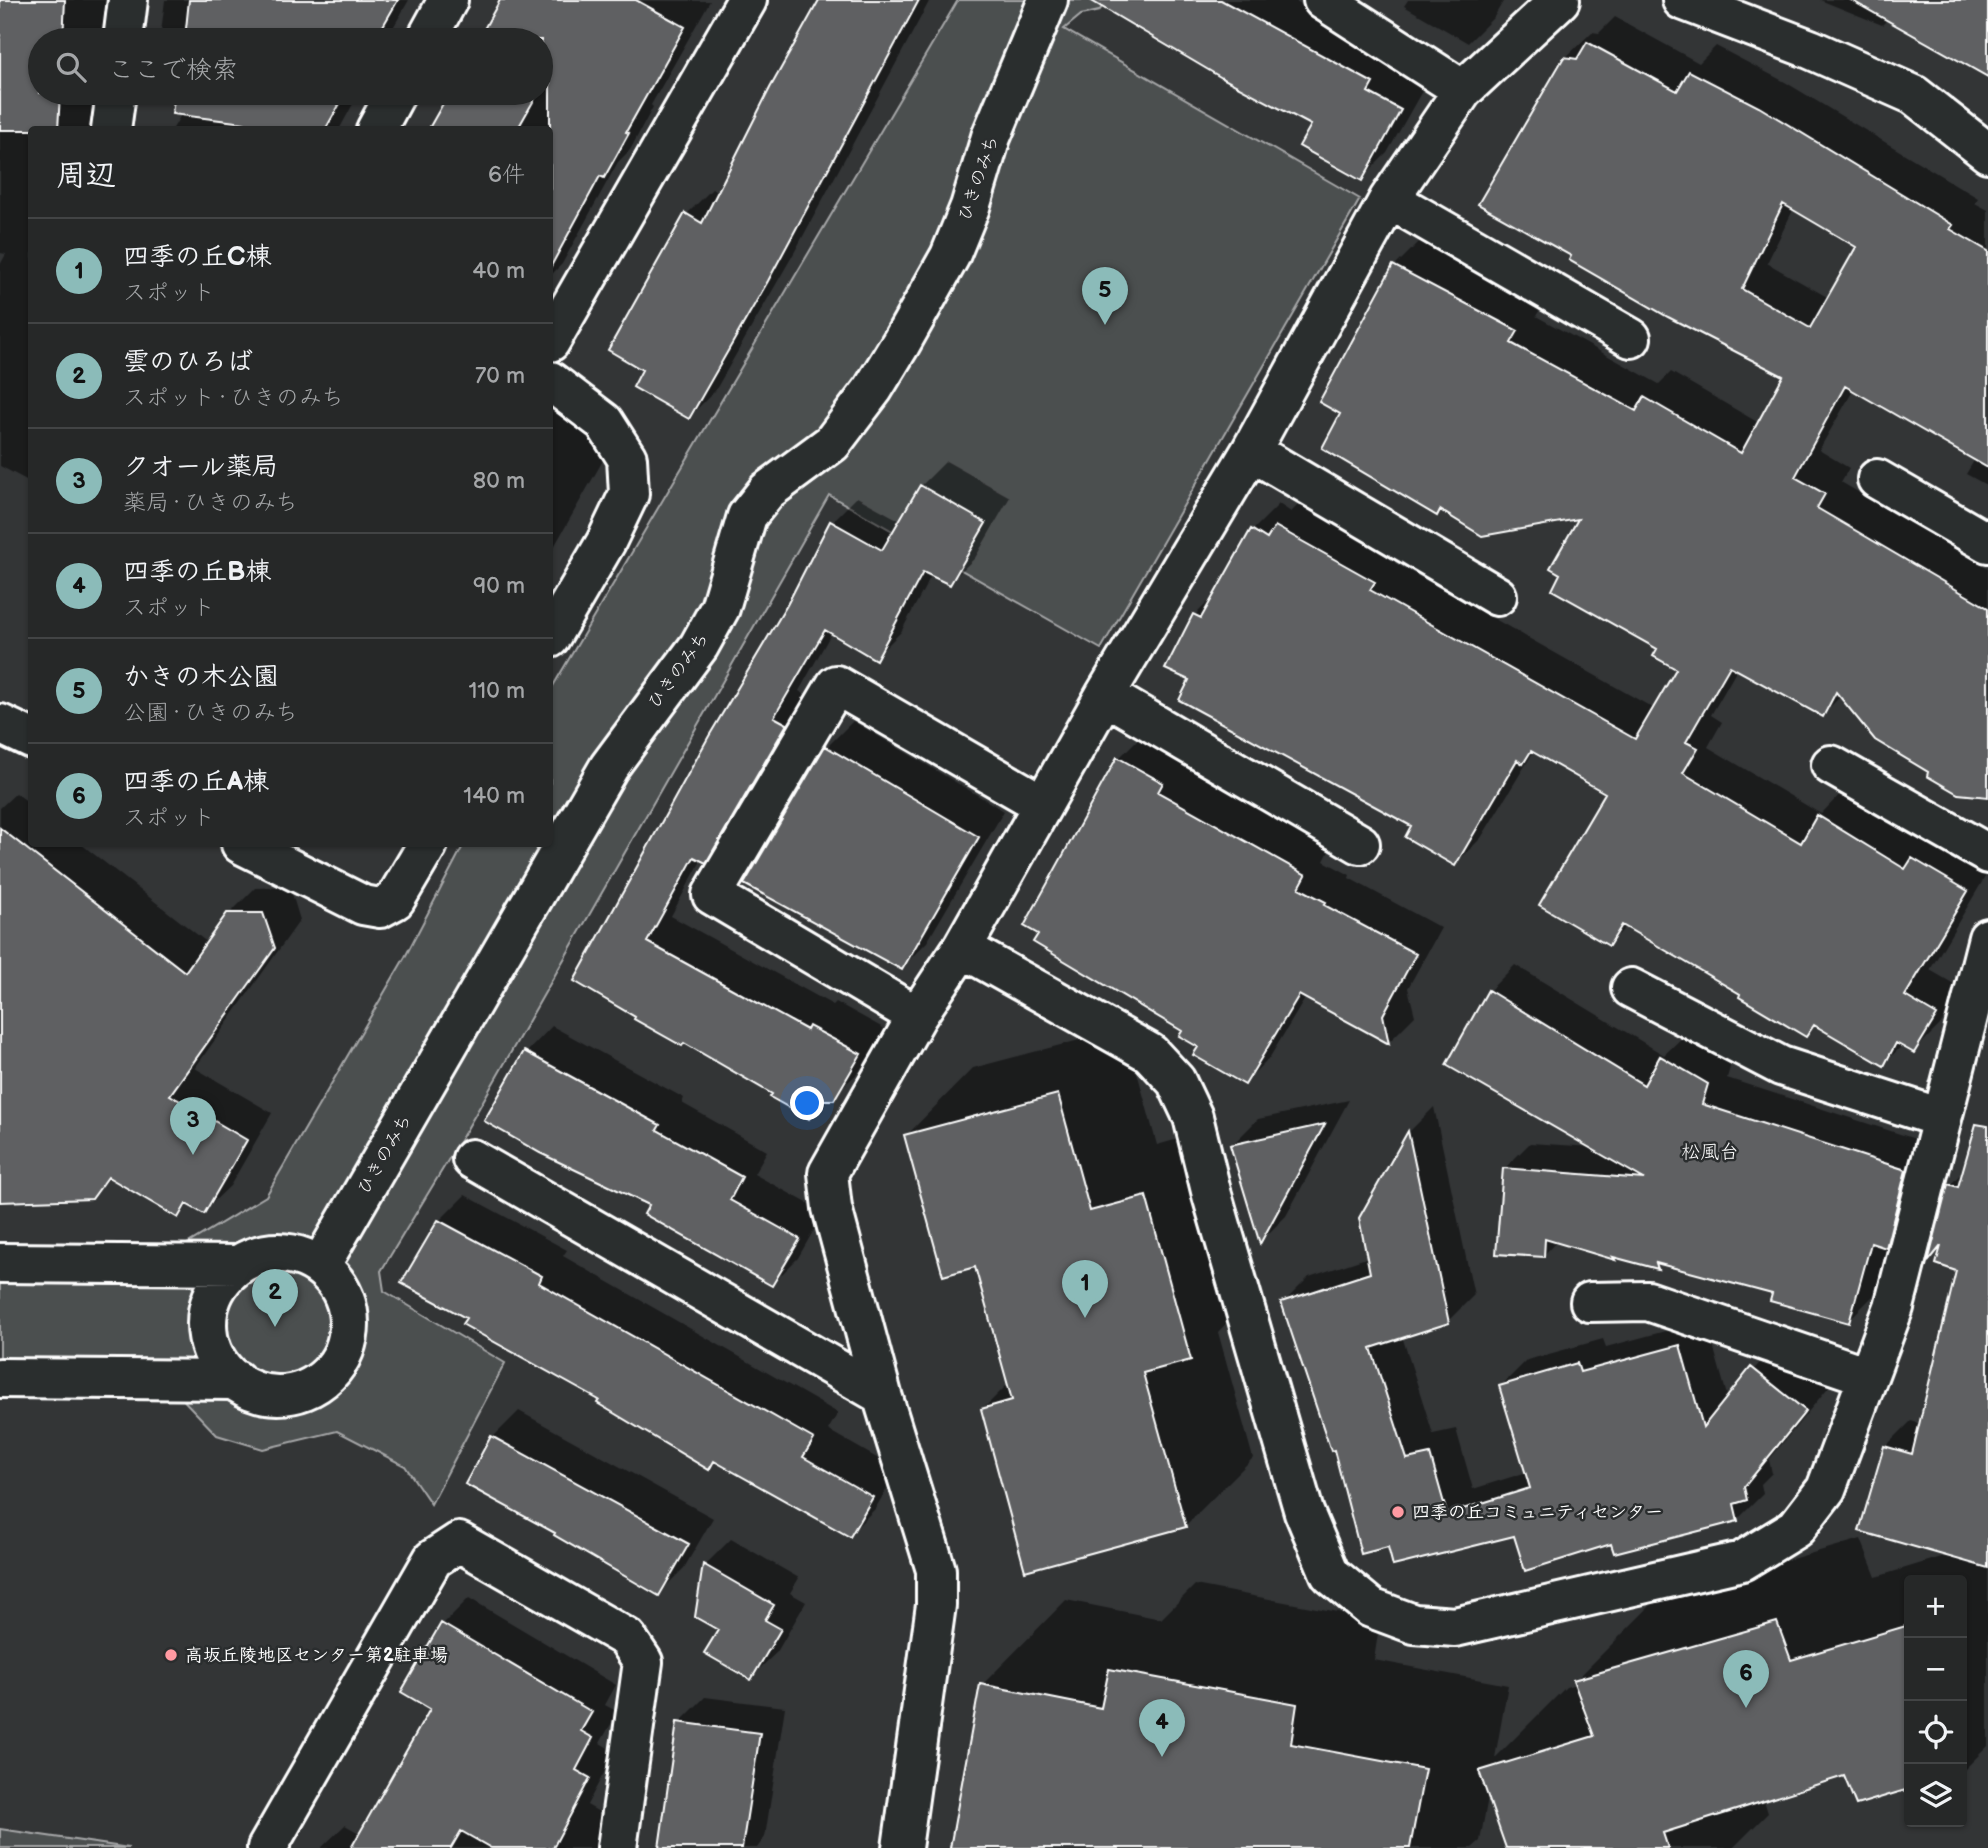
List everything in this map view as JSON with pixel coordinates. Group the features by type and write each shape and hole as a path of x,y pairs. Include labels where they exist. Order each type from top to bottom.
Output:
{"street":[{"path":"124,28 128,0"},
{"path":"433,28 449,0"},
{"path":"553,337 747,0"},
{"name":"ひきのみち","path":"320,1266 609,767 699,646 720,608 747,516 767,491 832,443 873,389 901,342 950,256 970,207 996,125 1048,0"},
{"path":"1323,0 1463,90"},
{"path":"902,1848 931,1650 936,1570 882,1395 832,1208 828,1173 917,1016 962,948 1105,695 1251,451 1389,199 1463,90 1560,0"},
{"path":"1682,0 1810,50 1914,95 1988,153"},
{"path":"112,126 114,105"},
{"path":"378,126 390,105"},
{"path":"1389,199 1631,338"},
{"path":"553,383 604,422 627,458 628,494 606,542 553,633"},
{"path":"1251,451 1497,596"},
{"path":"1877,479 1988,543"},
{"path":"917,1016 712,895 836,685 1042,804"},
{"path":"1105,695 1360,844"},
{"path":"0,724 28,737"},
{"path":"1831,765 1988,854"},
{"path":"246,847 363,905 380,908 395,900 426,847"},
{"path":"962,948 1150,1054 1176,1081 1193,1117 1212,1195 1304,1512 1330,1574 1371,1608 1414,1624 1455,1627 1742,1561 1796,1528 1826,1489 1894,1307 1988,938"},
{"path":"1631,988 1781,1066 1941,1118"},
{"path":"472,1159 882,1395"},
{"path":"274,1252 298,1256 320,1266 337,1284 346,1305 347,1339 333,1369 316,1384 295,1393 272,1395 250,1389 236,1380 216,1360 208,1336 208,1312 215,1289 238,1265 251,1258 274,1252"},
{"path":"0,1263 238,1265"},
{"path":"1590,1302 1648,1301 1867,1376"},
{"path":"0,1378 236,1380"},
{"path":"267,1848 433,1559 459,1542 627,1638 643,1662 617,1848"}],"shaded area":[{"path":"958,0 1107,0 1099,11 1081,15 1064,29 1360,199 1101,649 829,495 467,1129 381,1271 384,1291 505,1363 431,1504 405,1466 337,1431 263,1449 217,1435 173,1389 0,1388 0,1250 175,1251 266,1196 405,957 462,847 553,847 553,686"},
{"path":"0,1829 129,1848 0,1848"}],"building":[{"path":"0,0 65,0 64,28 28,28 28,105 59,105 58,126 0,130"},
{"path":"189,0 398,0 382,28 186,28"},
{"path":"500,0 636,0 685,27 626,132 629,133 604,178 600,176 553,262 553,126 550,126 550,105 553,105 553,28 485,28"},
{"path":"819,0 919,0 768,281 689,419 633,387 642,370 608,350 685,213 702,223 770,88"},
{"path":"1090,0 1221,0 1373,83 1368,92 1401,110 1362,181 1299,146 1311,125 1222,78"},
{"path":"1851,0 1988,0 1988,77"},
{"path":"1587,42 1677,91 1689,71 1759,107 1953,225 1950,229 1988,251 1988,468 1845,386 1795,477 1825,494 1817,508 1988,608 1988,797 1958,794 1927,776 1928,772 1875,740 1836,692 1823,717 1730,666 1686,742 1698,748 1683,773 1801,843 1817,815 1905,869 1912,858 1968,891 1905,996 1937,1015 1914,1053 1896,1043 1884,1066 1814,1025 1806,1037 1739,997 1740,994 1622,925 1609,946 1539,905 1605,793 1531,751 1523,764 1517,760 1455,866 1405,837 1411,826 1179,700 1189,680 1165,669 1193,614 1201,618 1251,529 1267,539 1275,526 1375,582 1370,590 1635,739 1676,669 1653,656 1657,649 1552,590 1560,574 1550,568 1578,519 1482,536 1440,510 1437,516 1322,448 1340,414 1319,402 1393,265 1518,331 1511,343 1636,411 1644,397 1741,453 1783,376 1668,317 1569,260 1571,256 1478,204 1564,57 1577,59","holes":["1783,204 1856,247 1810,328 1742,289"]},
{"path":"173,105 339,105 327,126 249,126 244,123 172,114"},
{"path":"442,105 531,105 519,126 430,126"},
{"path":"920,485 986,523 950,585 923,572 876,660 825,630 774,717 787,724 706,863 694,857 647,942 807,1030 809,1026 861,1054 834,1100 820,1100 809,1119 770,1097 772,1094 684,1043 682,1046 634,1019 635,1017 574,981 709,736 787,605 830,521 882,550"},
{"path":"825,746 979,837 902,970 744,884"},
{"path":"1117,757 1163,783 1158,792 1306,875 1299,888 1326,902 1324,905 1416,954 1383,1015 1389,1044 1299,995 1245,1085 1193,1055 1198,1047 1179,1036 1182,1031 1033,942 1038,934 1024,926"},
{"path":"0,828 185,972 227,913 263,913 275,948 170,1095 247,1140 204,1214 186,1204 178,1218 108,1177 92,1199 0,1202"},
{"path":"1488,990 1644,1085 1660,1056 1708,1084 1702,1104 1906,1170 1886,1248 1871,1243 1849,1323 1770,1301 1772,1294 1656,1263 1658,1269 1613,1257 1615,1260 1545,1239 1544,1257 1496,1254 1503,1168 1644,1179 1446,1065"},
{"path":"524,1051 660,1125 657,1130 742,1177 730,1200 800,1239 772,1286 644,1214 649,1205 540,1153 484,1121"},
{"path":"1058,1094 1090,1211 1146,1196 1191,1360 1143,1373 1186,1527 1025,1571 981,1409 1012,1400 975,1267 943,1276 904,1135"},
{"path":"1325,1124 1260,1244 1230,1145"},
{"path":"1976,1124 1988,1126 1988,1568 1859,1531 1884,1446 1912,1454 1956,1271 1936,1264 1941,1246 1928,1262 1948,1184 1958,1187"},
{"path":"1408,1131 1449,1323 1371,1348 1407,1459 1430,1454 1447,1514 1530,1488 1499,1386 1577,1363 1580,1372 1680,1345 1703,1427 1751,1367 1806,1411 1744,1487 1747,1500 1734,1504 1738,1521 1614,1553 1611,1544 1525,1571 1514,1536 1393,1566 1388,1547 1361,1554 1334,1450 1331,1451 1281,1302 1370,1273 1359,1218"},
{"path":"438,1220 542,1276 539,1283 814,1439 803,1457 873,1497 850,1537 714,1461 709,1470 597,1403 599,1400 462,1324 466,1318 401,1283"},
{"path":"491,1436 689,1544 659,1596 554,1535 555,1533 465,1484"},
{"path":"703,1564 774,1605 765,1620 781,1629 751,1680 704,1653 718,1630 695,1617"},
{"path":"1777,1622 1791,1660 1904,1626 1904,1791 1856,1805 1844,1776 1663,1833 1668,1848 1506,1848 1479,1771 1594,1736 1573,1680"},
{"path":"441,1623 592,1712 581,1731 593,1738 576,1770 590,1778 553,1848 491,1848 461,1831 451,1848 351,1848 430,1709 401,1692"},
{"path":"1109,1669 1297,1704 1291,1744 1425,1769 1410,1848 950,1848 980,1684 1101,1708"},
{"path":"677,1722 760,1733 742,1848 659,1848"}],"place":[{"name":"かきの木公園","path":"1105,325"},
{"name":"クオール薬局","path":"193,1155"},
{"name":"四季の丘C棟","path":"1085,1318"},
{"name":"雲のひろば","path":"275,1327"},
{"name":"四季の丘コミュニティセンター","path":"1398,1512"},
{"name":"高坂丘陵地区センター第2駐車場","path":"171,1655"},
{"name":"四季の丘A棟","path":"1746,1708"},
{"name":"四季の丘B棟","path":"1162,1757"}],"district":[{"name":"松風台","path":"1710,1151"}]}
